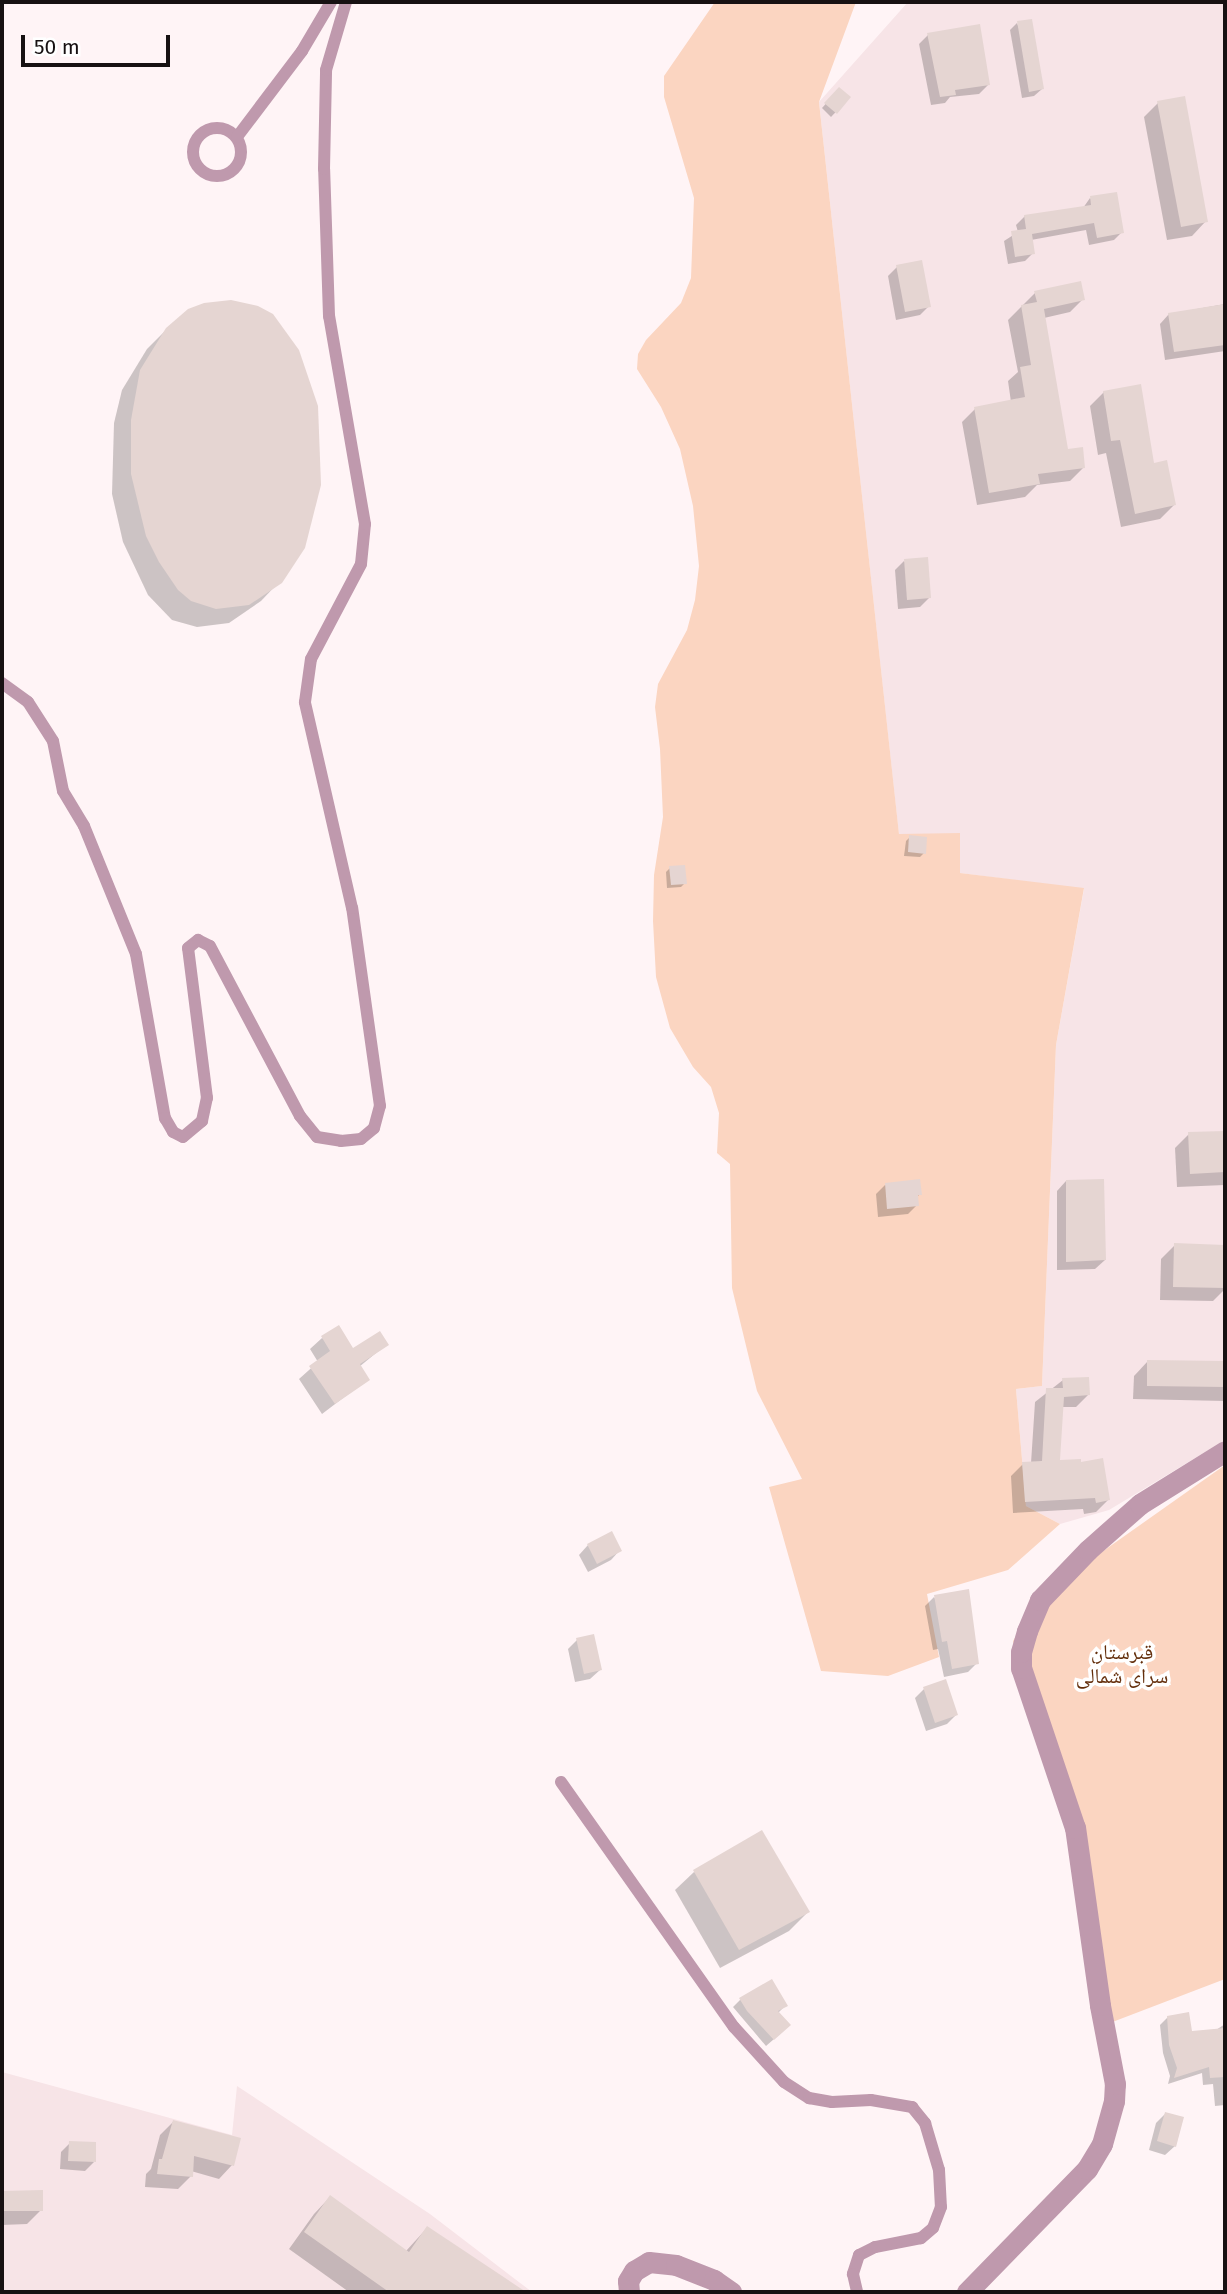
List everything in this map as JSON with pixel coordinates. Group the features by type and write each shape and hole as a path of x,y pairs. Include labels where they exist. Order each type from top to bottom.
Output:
{"street":[{"path":"967,2292 1087,2169 1102,2144 1114,2101 1115,2084 1100,2005 1076,1828 1021,1668 1021,1652 1027,1631 1040,1600 1088,1550 1140,1504 1225,1451"},
{"path":"629,2292 628,2281 634,2271 649,2262 676,2265 714,2280 731,2292"}],"lane":[{"path":"237,137 302,51 331,2"},
{"path":"2,683 28,702 53,741 63,791 85,826 135,954 165,1118 173,1132 183,1137 202,1121 207,1098 188,948 198,940 210,946 299,1116 317,1137 341,1142 360,1139 374,1128 380,1106 352,908 305,702 311,659 361,564 365,524 329,316 324,169 326,70 346,2"},
{"path":"219,127 237,137 242,154 236,169 229,174 212,176 198,167 193,151 195,143 205,131 219,127"},
{"path":"561,1782 734,2027 784,2082 809,2098 832,2102 871,2100 912,2107 925,2123 939,2170 941,2207 933,2228 921,2238 875,2247 859,2255 853,2274 857,2292"}],"shaded area":[{"path":"908,2 1225,2 1225,1440 1109,1510 1060,1524 1026,1506 1016,1389 1042,1386 1056,1045 1084,889 960,873 899,835 819,102"},
{"path":"2,2072 232,2135 237,2086 430,2214 532,2292 2,2292"}],"green space":[{"path":"715,2 856,2 819,102 899,834 960,833 960,873 1084,888 1056,1045 1042,1386 1016,1389 1026,1506 1060,1524 1008,1570 927,1594 939,1657 888,1676 821,1671 769,1487 802,1479 757,1391 732,1288 730,1164 717,1153 719,1113 711,1087 693,1067 670,1028 656,977 654,875 663,817 655,707 658,684 687,630 695,600 699,566 693,506 680,449 661,407 637,369 638,354 646,340 681,303 691,278 694,198 664,97 664,76"},
{"name":"قبرستان سرای شمالی","path":"1225,1465 1225,1979 1102,2026 1064,1803 1020,1673 1013,1641 1041,1595"}],"building":[{"path":"1032,19 1044,89 1029,92 1017,21"},
{"path":"980,24 990,85 955,90 956,95 940,97 927,33"},
{"path":"839,87 851,97 837,114 824,103"},
{"path":"1185,96 1208,222 1181,227 1157,101"},
{"path":"1117,192 1124,233 1097,238 1094,223 1032,234 1035,254 1015,257 1011,231 1026,229 1024,215 1091,205 1090,196"},
{"path":"922,260 931,307 905,312 896,265"},
{"path":"1081,281 1085,300 1044,309 1068,449 1083,447 1085,468 1038,474 1040,484 989,493 974,407 1025,397 1020,367 1031,365 1021,305 1037,302 1034,291"},
{"path":"231,300 258,306 273,314 299,350 318,406 321,485 305,548 282,583 249,605 216,609 191,601 178,590 146,536 131,474 131,420 140,370 166,328 188,309 204,303"},
{"path":"1225,304 1225,345 1174,352 1168,313"},
{"path":"1141,384 1154,463 1167,460 1176,505 1135,514 1120,440 1111,441 1103,391"},
{"path":"928,557 931,598 907,600 904,559"},
{"path":"909,835 927,837 926,854 908,852"},
{"path":"685,865 687,884 671,885 669,866"},
{"path":"1225,1131 1225,1172 1190,1174 1188,1132"},
{"path":"920,1179 922,1195 918,1195 919,1206 887,1209 885,1183"},
{"path":"1104,1179 1106,1260 1066,1262 1066,1180"},
{"path":"1174,1243 1225,1245 1225,1288 1173,1287"},
{"path":"339,1325 353,1348 380,1331 389,1345 360,1364 370,1380 335,1404 309,1366 330,1351 321,1336"},
{"path":"1147,1360 1225,1361 1225,1387 1147,1386"},
{"path":"1089,1377 1090,1395 1064,1397 1060,1460 1081,1459 1081,1462 1103,1458 1110,1500 1096,1503 1095,1498 1025,1502 1022,1462 1042,1461 1046,1388 1063,1388 1062,1378"},
{"path":"612,1531 622,1551 597,1564 587,1544"},
{"path":"969,1589 979,1664 952,1669 947,1641 942,1642 934,1595"},
{"path":"594,1634 602,1670 584,1674 576,1638"},
{"path":"946,1679 958,1715 935,1723 923,1687"},
{"path":"762,1830 810,1912 739,1950 693,1870"},
{"path":"772,1979 788,2006 778,2011 791,2025 774,2040 747,2011 739,1998"},
{"path":"1189,2012 1192,2031 1225,2028 1225,2077 1210,2078 1209,2067 1174,2078 1177,2068 1169,2045 1167,2016"},
{"path":"1165,2112 1184,2117 1176,2147 1157,2141"},
{"path":"173,2120 241,2138 234,2166 194,2156 193,2177 157,2174 159,2159 162,2159"},
{"path":"69,2141 96,2142 96,2162 68,2161"},
{"path":"43,2190 43,2211 2,2211 2,2191"},
{"path":"330,2195 409,2252 427,2226 526,2292 389,2292 304,2232"}]}
